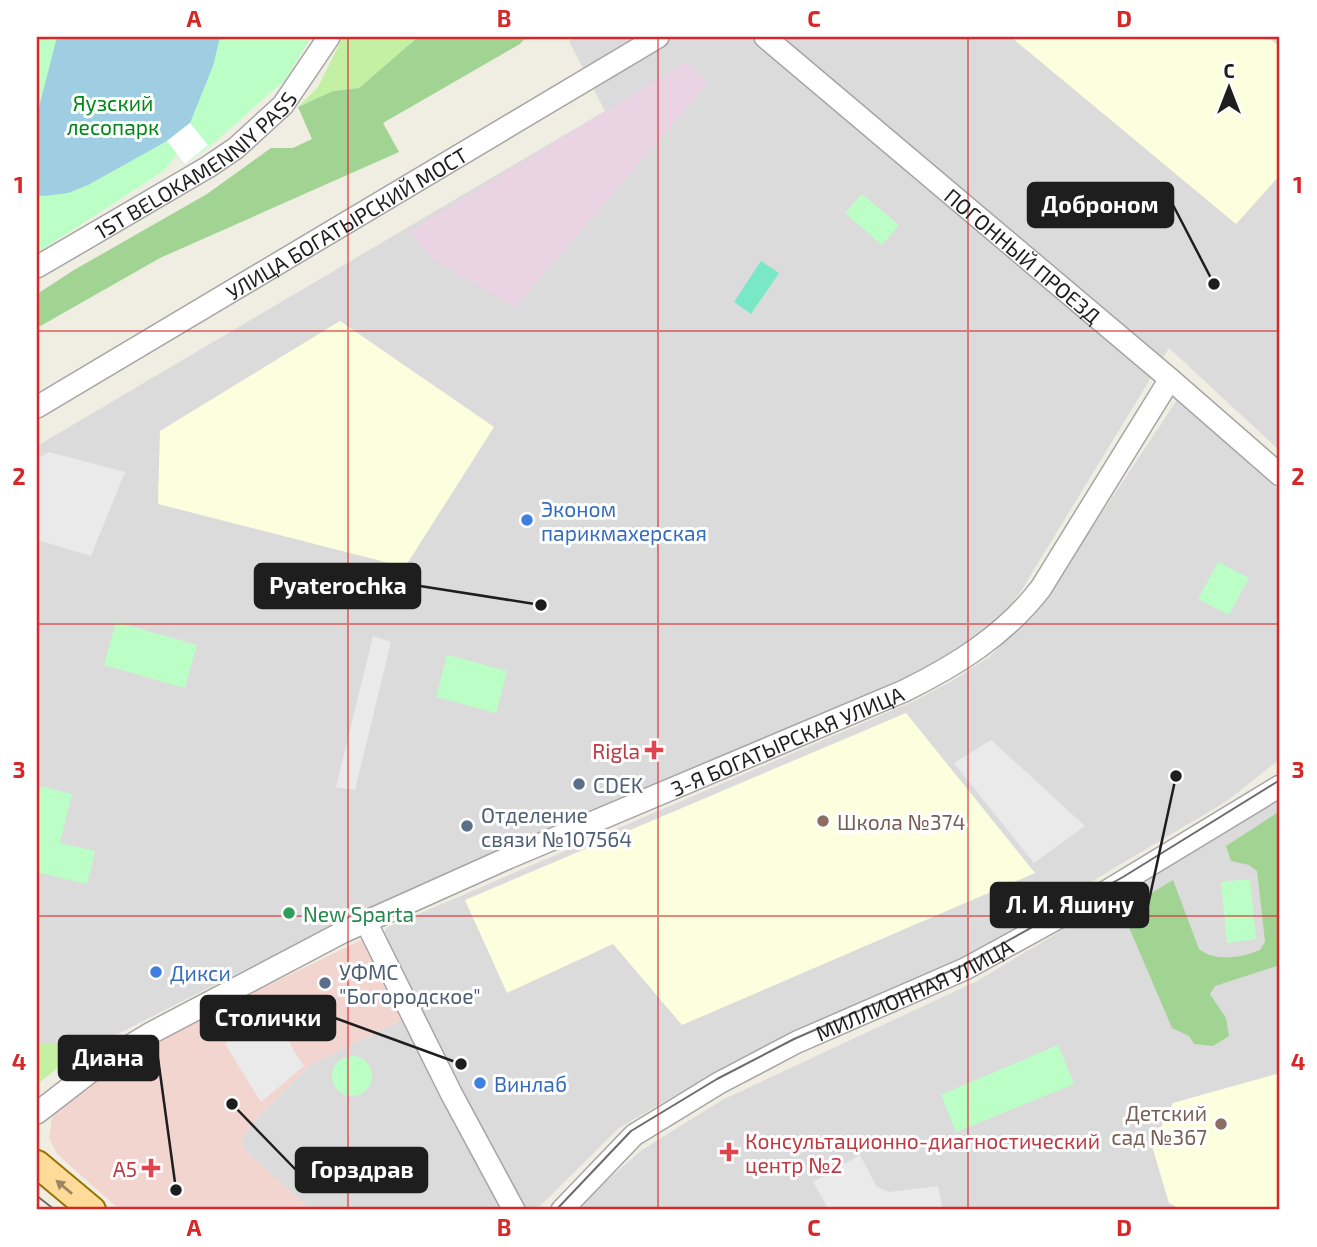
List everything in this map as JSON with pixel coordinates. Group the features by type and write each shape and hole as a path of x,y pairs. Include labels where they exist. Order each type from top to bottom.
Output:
{"main road":[{"path":"37,1164 92,1210"}],"street":[{"name":"1ST BELOKAMENNIY PASS","path":"37,267 236,148 283,105 329,37"},
{"name":"УЛИЦА БОГАТЫРСКИЙ МОСТ","path":"37,407 658,37"},
{"name":"ПОГОННЫЙ ПРОЕЗД","path":"765,37 1280,475"},
{"name":"3-Я БОГАТЫРСКАЯ УЛИЦА","path":"37,1113 103,1062 150,1034 366,922 509,858 904,691 946,670 996,636 1027,607 1170,379"},
{"name":"МИЛЛИОННАЯ УЛИЦА","path":"562,1210 634,1135 719,1083 797,1042 964,969 1107,891 1280,786"},
{"path":"366,922 451,1093 514,1210"}],"shaded area":[{"path":"577,37 1280,37 1280,451 1169,348 1021,591 993,627 962,656 424,886 256,964 72,1057 37,1084 37,446 605,111 569,41"},
{"path":"1011,37 1268,37 1280,47 1280,175 1236,224"},
{"path":"686,62 708,83 515,307 432,259 410,231"},
{"path":"340,321 494,427 405,567 158,504 160,431"},
{"path":"1177,400 1280,491 1280,759 1227,801 963,958 789,1036 700,1081 619,1128 536,1210 522,1210 382,938 386,928 912,702 989,657 1034,615"},
{"path":"49,452 125,472 91,556 37,540 37,459"},
{"path":"373,636 391,642 355,790 336,787"},
{"name":"Школа №374","path":"906,713 1035,873 682,1025 613,944 507,993 465,900"},
{"path":"991,740 1085,826 1034,863 954,763"},
{"path":"1280,800 1280,1210 573,1210 642,1150 722,1100 977,981"},
{"path":"365,938 408,1017 310,1065 251,1124 242,1141 246,1152 312,1210 120,1210 57,1154 49,1138 57,1107 108,1072 181,1028"},
{"path":"276,1015 304,1066 261,1102 225,1044 246,1025"},
{"path":"408,1017 507,1210 312,1210 245,1151 242,1141 251,1124 310,1065"},
{"name":"Детский сад №367","path":"1280,1073 1280,1210 1182,1210 1169,1203 1152,1146 1173,1103"},
{"path":"860,1155 877,1187 889,1192 938,1186 943,1210 829,1210 813,1182"}],"green space":[{"name":"Яузский лесопарк","path":"37,37 311,37 286,79 216,141 185,164 177,154 165,170 37,253"},
{"path":"343,37 418,37 359,88 333,91 298,107 318,87"},
{"path":"418,37 526,37 520,44 383,123 399,152 160,258 37,328 37,294 207,194 271,148 293,148 312,139 298,107 333,91 359,88"},
{"path":"862,194 899,225 882,245 845,213"},
{"path":"761,261 779,273 751,314 734,302"},
{"path":"1218,562 1249,578 1229,615 1198,599"},
{"path":"116,622 197,645 185,688 104,665"},
{"path":"447,655 507,671 496,713 436,697"},
{"path":"41,786 72,794 60,843 95,851 87,884 37,872 37,806"},
{"path":"1280,811 1280,965 1215,986 1210,994 1226,1018 1229,1036 1213,1046 1194,1044 1189,1036 1172,1028 1122,911 1173,880 1199,949 1220,957 1245,955 1260,950 1265,942 1257,871 1249,865 1231,861 1226,846"},
{"path":"1250,879 1256,939 1227,943 1221,882"},
{"path":"37,1043 66,1043 72,1057 37,1084"},
{"path":"1058,1045 1074,1084 956,1132 941,1095"},
{"path":"352,1056 366,1062 372,1076 366,1090 352,1096 338,1090 332,1076 338,1062"}],"water":[{"name":"Яузский лесопарк","path":"57,37 220,37 213,66 190,123 167,141 88,185 68,193 45,196 37,195 37,115"}],"pier":[{"path":"190,123 208,145 185,164 167,141"}],"tram line":[{"path":"556,1210 631,1131 717,1079 794,1039 964,965 1123,877 1280,780"},
{"path":"37,1196 55,1210"}],"place":[{"name":"Доброном","path":"1214,284"},
{"name":"Эконом парикмахерская","path":"527,520"},
{"name":"Pyaterochka","path":"541,605"},
{"name":"Rigla","path":"654,750"},
{"name":"Л. И. Яшину","path":"1176,776"},
{"name":"CDEK","path":"579,784"},
{"name":"Школа №374","path":"823,821"},
{"name":"Отделение связи №107564","path":"467,826"},
{"name":"New Sparta","path":"289,913"},
{"name":"Дикси","path":"156,972"},
{"name":"УФМС \"Богородское\"","path":"325,983"},
{"name":"Столички","path":"461,1064"},
{"name":"Винлаб","path":"480,1083"},
{"name":"Горздрав","path":"232,1104"},
{"name":"Детский сад №367","path":"1221,1124"},
{"name":"Консультационно-диагностический центр №2","path":"729,1152"},
{"name":"A5","path":"151,1168"},
{"name":"Диана","path":"176,1190"}]}
